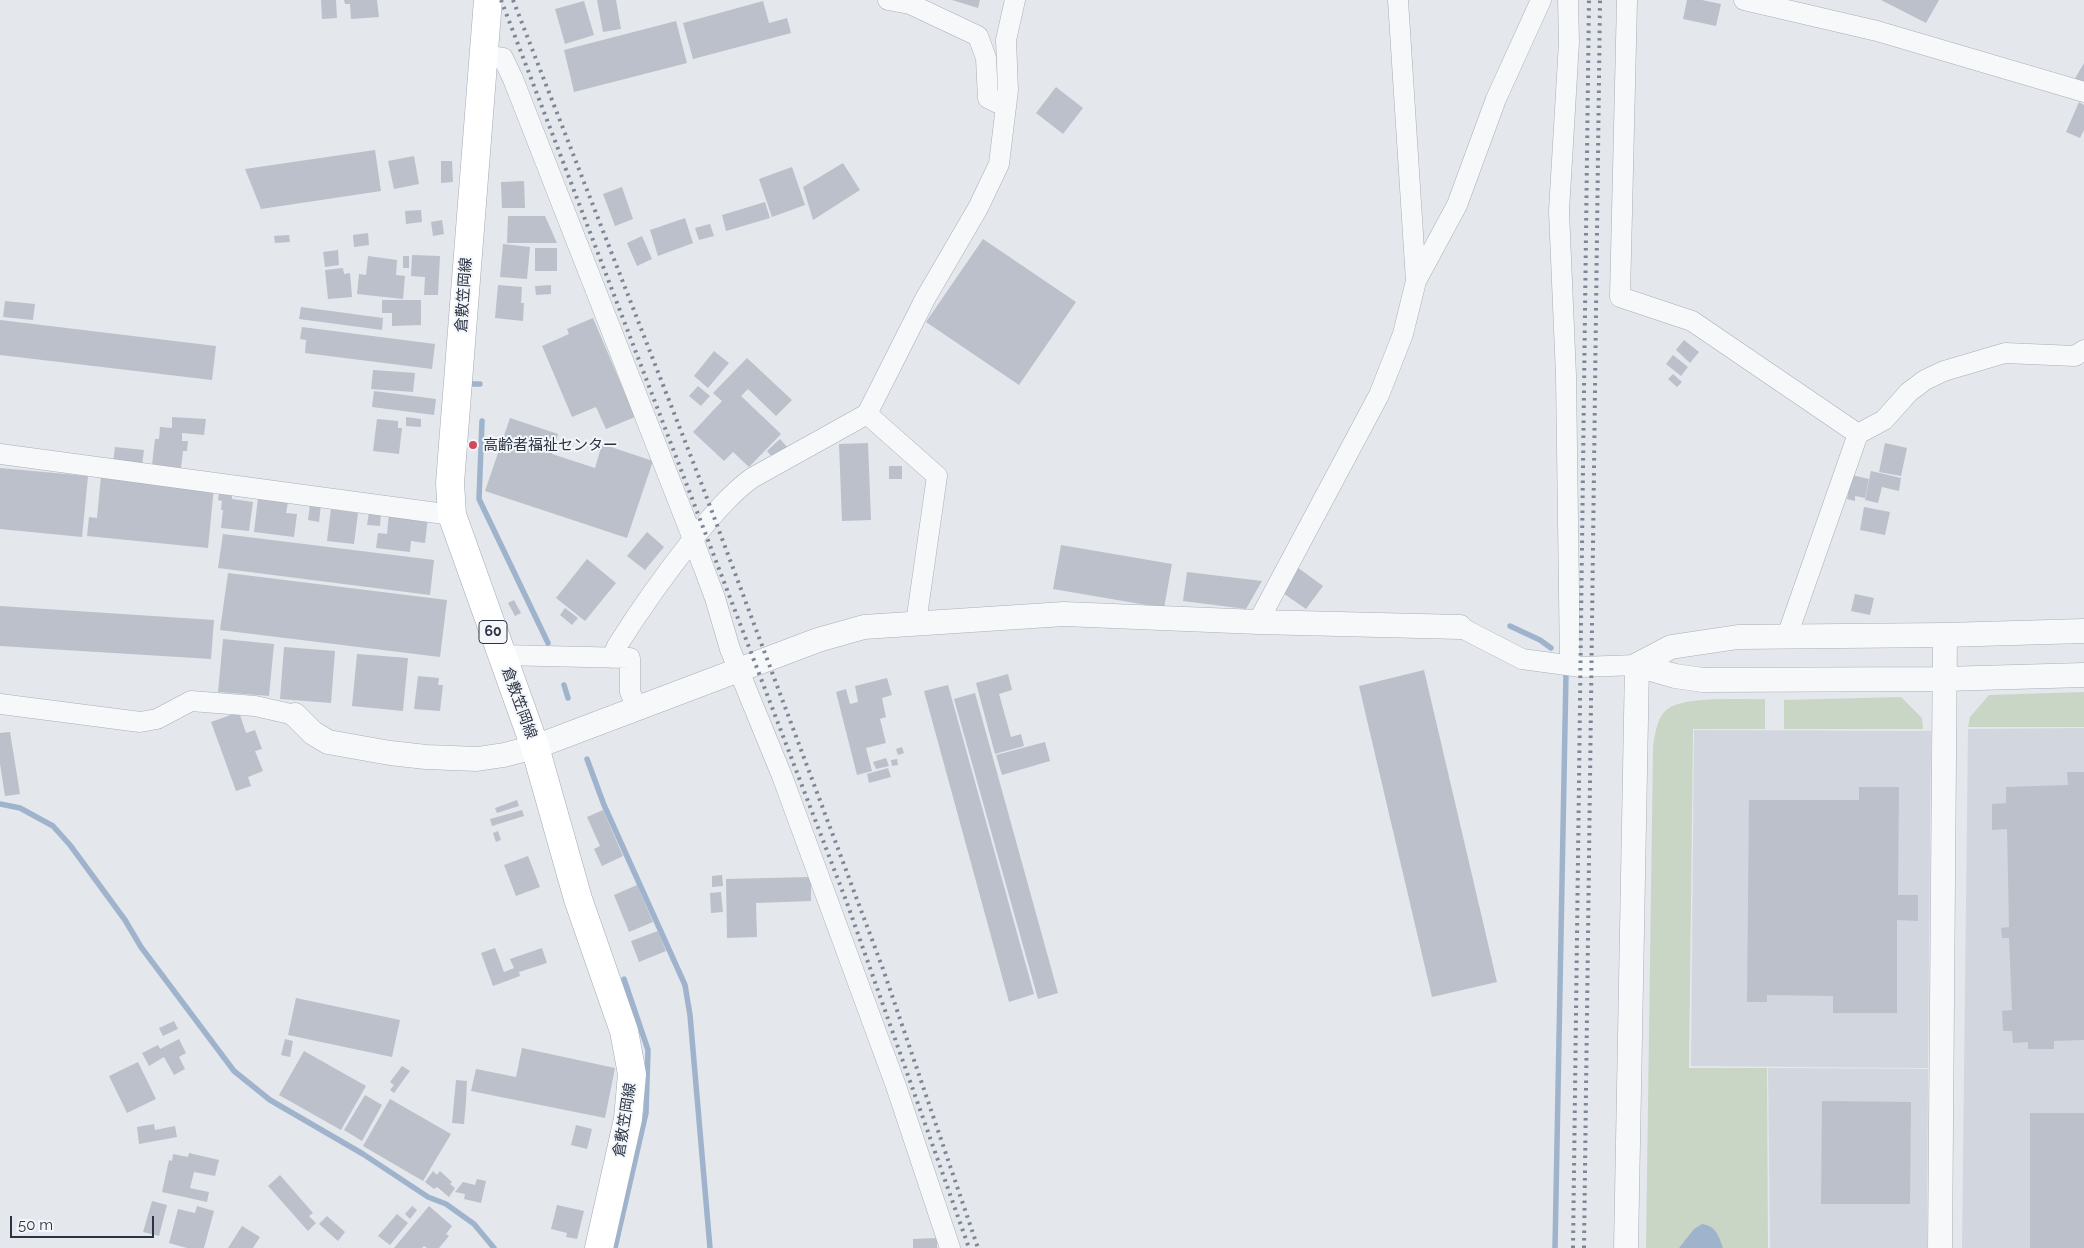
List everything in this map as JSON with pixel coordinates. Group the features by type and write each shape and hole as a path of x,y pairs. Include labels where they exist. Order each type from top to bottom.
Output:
{"main road":[{"name":"倉敷笠岡線","path":"488,0 450,483 452,515 535,747 578,900 624,1031 632,1074 628,1119 599,1248"}],"street":[{"path":"888,0 910,4 978,36 986,58 988,98 1006,107"},
{"path":"612,658 617,646 642,607 667,572 723,502 752,478 867,414 925,299 978,208 999,164 1008,90 1006,40 1015,0"},
{"path":"1398,0 1416,281"},
{"path":"1258,622 1379,395 1403,334 1416,281 1457,205 1496,99 1541,0"},
{"path":"1568,0 1569,42 1559,211 1566,376 1570,665"},
{"path":"1627,0 1620,297 1692,321 1858,434"},
{"path":"1744,0 1877,31 2084,92"},
{"path":"483,55 503,58 513,79 693,539 715,598 738,670 786,785 896,1086 950,1248"},
{"path":"1787,636 1858,434 1884,420 1909,392 1925,380 1944,371 2005,353 2075,356 2084,350"},
{"path":"867,414 937,476 916,623"},
{"path":"0,454 452,515"},
{"path":"0,704 140,722 157,719 191,701 255,706 295,715 313,733 328,742 390,753 426,757 477,759 504,755 535,747 818,640 864,627 1064,614 1460,628 1522,658 1587,667 1637,665 1675,676 1703,680 1944,679 2084,675"},
{"path":"1637,665 1671,647 1738,637 1945,635 2084,631"},
{"path":"1940,1248 1945,635"},
{"path":"501,655 630,658 630,692 638,708"},
{"path":"1626,1248 1637,665"}],"shaded area":[{"path":"2084,728 2084,1248 1962,1248 1968,729"},
{"path":"1694,730 1931,731 1928,1068 1691,1066"},
{"path":"1768,1068 1928,1069 1927,1248 1770,1248"}],"green space":[{"path":"2084,692 2084,727 1968,727 1970,717 1989,695"},
{"path":"1901,697 1922,718 1923,729 1784,729 1784,700"},
{"path":"1765,699 1765,729 1693,729 1689,1068 1767,1068 1768,1248 1646,1248 1653,747 1656,731 1659,720 1665,711 1678,704 1702,700"}],"water":[{"path":"1702,1224 1714,1229 1723,1248 1679,1248 1694,1229"}],"building":[{"path":"321,0 336,0 337,18 322,19"},
{"path":"344,0 377,0 379,17 351,19 350,4 345,4"},
{"path":"597,0 616,0 621,29 603,32"},
{"path":"952,0 980,0 978,8"},
{"path":"1687,0 1702,0 1721,4 1716,26 1683,19"},
{"path":"1881,0 1939,0 1926,23"},
{"path":"584,1 594,35 565,44 555,9"},
{"path":"763,1 769,23 787,18 791,33 693,59 683,23"},
{"path":"676,21 687,63 574,92 564,50"},
{"path":"2084,63 2084,85 2073,82"},
{"path":"1056,87 1083,108 1063,134 1036,113"},
{"path":"2079,102 2084,105 2084,130 2080,138 2066,132"},
{"path":"375,150 381,191 261,209 245,169"},
{"path":"414,156 419,184 394,189 388,161"},
{"path":"441,161 452,161 453,182 441,183"},
{"path":"843,163 860,190 813,220 803,187"},
{"path":"792,167 805,205 772,217 759,179"},
{"path":"524,181 525,208 502,208 501,182"},
{"path":"622,187 633,219 615,226 603,194"},
{"path":"765,202 770,218 726,231 722,215"},
{"path":"421,210 422,222 406,224 405,211"},
{"path":"508,216 545,216 557,243 507,243"},
{"path":"685,218 693,243 658,256 650,230"},
{"path":"442,220 444,234 433,236 431,222"},
{"path":"710,224 714,236 699,240 695,228"},
{"path":"368,233 369,245 354,247 353,235"},
{"path":"289,235 290,242 275,243 274,236"},
{"path":"642,236 652,259 637,266 627,243"},
{"path":"983,239 1076,302 1019,385 926,322"},
{"path":"503,244 530,247 527,279 500,277"},
{"path":"535,248 557,248 557,271 535,271"},
{"path":"338,250 339,265 325,267 323,252"},
{"path":"412,255 440,256 438,295 424,295 425,277 411,276"},
{"path":"368,256 397,260 396,275 405,276 403,299 357,294 359,274 366,275"},
{"path":"403,256 409,256 409,268 403,268"},
{"path":"343,268 344,274 350,273 352,297 328,299 325,270"},
{"path":"498,285 522,287 521,303 524,303 523,321 495,318"},
{"path":"551,285 551,294 536,295 535,286"},
{"path":"382,300 421,300 421,325 392,326 392,313 382,313"},
{"path":"5,301 35,304 33,320 3,317"},
{"path":"301,307 383,318 382,330 299,319"},
{"path":"593,318 635,417 606,429 596,407 572,417 542,346 569,334 567,329"},
{"path":"0,320 216,346 212,380 0,355"},
{"path":"302,327 435,344 432,369 305,353 306,340 300,339"},
{"path":"1684,340 1699,352 1690,363 1676,350"},
{"path":"714,351 729,363 708,388 694,376"},
{"path":"1673,355 1688,367 1681,376 1666,364"},
{"path":"747,358 792,400 776,416 748,389 741,396 781,434 749,467 733,452 724,461 693,432 722,401 713,393"},
{"path":"373,370 415,373 413,392 371,389"},
{"path":"1673,374 1682,382 1677,387 1668,379"},
{"path":"698,386 710,396 701,406 689,396"},
{"path":"374,391 436,399 434,415 372,407"},
{"path":"172,417 206,419 204,435 182,433 182,441 188,441 187,451 183,451 181,468 152,465 155,439 159,439 160,427 172,428"},
{"path":"406,417 421,419 421,427 406,426"},
{"path":"510,418 558,434 552,454 595,468 602,444 653,461 627,538 485,491"},
{"path":"377,419 398,421 398,428 402,428 399,454 373,451"},
{"path":"780,439 788,448 775,460 767,451"},
{"path":"868,443 871,520 842,521 839,444"},
{"path":"1885,443 1907,448 1901,476 1879,472"},
{"path":"115,447 144,450 142,466 113,463"},
{"path":"889,466 902,466 902,479 889,479"},
{"path":"0,468 88,476 82,537 0,529"},
{"path":"1871,471 1901,478 1899,491 1882,487 1878,503 1865,500"},
{"path":"1852,475 1869,479 1865,498 1855,496 1855,501 1847,499"},
{"path":"101,476 214,487 208,548 87,536 89,517 97,518"},
{"path":"219,493 232,495 232,499 253,502 249,531 221,528 223,510 221,510 222,501 218,500"},
{"path":"258,498 288,502 286,513 297,514 294,537 254,532"},
{"path":"310,504 321,505 319,522 308,520"},
{"path":"1864,507 1890,512 1885,535 1860,530"},
{"path":"331,509 358,513 354,544 327,541"},
{"path":"369,512 381,513 380,526 367,525"},
{"path":"389,512 428,517 425,543 411,541 410,552 376,548 378,533 387,534"},
{"path":"647,532 664,547 645,570 627,556"},
{"path":"223,534 434,560 430,595 218,568"},
{"path":"1061,545 1172,564 1164,608 1053,589"},
{"path":"587,559 616,583 585,621 556,598"},
{"path":"1297,567 1323,586 1306,609 1280,591"},
{"path":"1187,572 1262,581 1246,609 1183,601"},
{"path":"228,573 447,600 440,657 220,630"},
{"path":"1855,594 1874,598 1870,615 1851,611"},
{"path":"514,600 521,613 515,616 508,603"},
{"path":"0,606 214,620 211,659 0,646"},
{"path":"565,608 578,618 572,625 560,615"},
{"path":"223,639 274,644 269,696 218,692"},
{"path":"284,647 335,651 331,703 280,699"},
{"path":"357,654 408,658 403,711 352,706"},
{"path":"1424,670 1497,982 1432,997 1359,686"},
{"path":"1008,674 1012,690 999,694 1011,737 1021,734 1024,746 995,754 976,683"},
{"path":"418,676 439,678 438,685 443,685 440,711 414,709"},
{"path":"887,678 892,695 882,698 886,717 880,719 886,743 866,748 872,771 857,775 836,692 846,689 850,704 858,702 855,686"},
{"path":"948,685 1034,994 1009,1002 924,691"},
{"path":"975,693 1058,993 1038,999 954,699"},
{"path":"239,712 246,733 255,730 262,749 255,751 263,771 248,777 251,786 236,791 211,722"},
{"path":"10,732 20,794 5,796 0,764 0,733"},
{"path":"1045,742 1050,761 1002,775 996,755"},
{"path":"902,747 904,753 898,755 896,749"},
{"path":"886,758 889,766 876,769 873,762"},
{"path":"897,759 898,765 892,766 891,760"},
{"path":"888,768 891,777 869,783 867,774"},
{"path":"2067,772 2084,772 2084,1040 2054,1041 2054,1049 2028,1049 2028,1042 2013,1043 2012,1031 2003,1031 2002,1011 2012,1010 2009,938 2002,938 2001,928 2009,927 2007,829 1992,830 1992,804 2006,803 2006,787 2068,785"},
{"path":"1859,787 1899,787 1898,895 1918,895 1918,921 1897,920 1897,1013 1833,1013 1833,996 1767,995 1767,1002 1747,1002 1749,800 1859,800"},
{"path":"517,800 519,806 497,813 495,808"},
{"path":"522,810 524,816 492,826 490,819"},
{"path":"603,810 623,856 602,866 594,849 600,846 587,817"},
{"path":"498,831 501,840 496,842 493,833"},
{"path":"528,856 540,887 516,896 504,865"},
{"path":"722,875 723,886 712,887 712,876"},
{"path":"811,877 811,901 756,903 757,937 727,938 726,879"},
{"path":"637,885 653,922 629,932 614,895"},
{"path":"721,892 723,912 711,913 710,893"},
{"path":"658,931 666,951 639,962 631,941"},
{"path":"495,948 504,972 514,968 510,959 542,948 547,963 519,972 520,976 493,986 481,953"},
{"path":"296,998 400,1020 392,1057 288,1035"},
{"path":"174,1021 178,1029 163,1036 159,1028"},
{"path":"179,1039 186,1053 179,1057 185,1069 174,1075 164,1057 149,1066 142,1053 158,1045 160,1049"},
{"path":"285,1039 293,1041 290,1057 281,1055"},
{"path":"522,1048 615,1068 605,1118 471,1091 476,1069 516,1077"},
{"path":"304,1051 366,1086 341,1130 279,1095"},
{"path":"138,1062 156,1099 127,1113 109,1076"},
{"path":"402,1066 410,1071 394,1093 390,1090 394,1085 390,1082"},
{"path":"456,1080 467,1081 464,1124 452,1123"},
{"path":"365,1095 382,1105 362,1141 344,1130"},
{"path":"390,1099 451,1134 423,1181 363,1146"},
{"path":"1822,1101 1911,1102 1910,1204 1821,1204"},
{"path":"2030,1113 2084,1113 2084,1248 2030,1248"},
{"path":"154,1124 155,1130 175,1126 177,1137 139,1144 137,1127"},
{"path":"576,1125 592,1129 587,1149 571,1145"},
{"path":"189,1153 219,1160 215,1176 194,1172 190,1188 209,1192 207,1202 162,1192 169,1160 172,1161 173,1154 188,1157"},
{"path":"433,1171 437,1175 440,1171 452,1182 450,1184 455,1188 449,1197 437,1187 434,1189 425,1182"},
{"path":"280,1175 313,1213 309,1216 316,1223 308,1231 268,1186"},
{"path":"477,1179 486,1181 481,1203 464,1199 465,1194 455,1192 463,1182 475,1185"},
{"path":"152,1201 167,1205 159,1236 143,1232"},
{"path":"557,1205 584,1211 577,1239 566,1237 567,1233 551,1229"},
{"path":"197,1206 214,1211 204,1248 187,1248 169,1243 178,1209 195,1213"},
{"path":"412,1206 417,1210 410,1219 405,1214"},
{"path":"429,1206 452,1226 446,1234 449,1236 439,1248 427,1248 424,1246 422,1248 394,1248"},
{"path":"397,1214 408,1223 390,1245 378,1236"},
{"path":"327,1216 345,1232 338,1241 319,1224"},
{"path":"242,1226 260,1237 253,1248 228,1248"},
{"path":"937,1238 937,1248 913,1248 913,1239"}],"waterway":[{"path":"471,384 480,384"},
{"path":"482,421 479,499 548,643"},
{"path":"1510,626 1540,640 1551,648"},
{"path":"1555,1248 1566,673"},
{"path":"564,685 568,698"},
{"path":"587,759 604,805 685,985 690,1015 710,1248"},
{"path":"0,804 20,808 53,826 70,845 125,920 141,947 234,1071 270,1100 363,1154 428,1197 446,1204 474,1224 494,1248"},
{"path":"615,1248 646,1113 648,1050 624,979"}],"railway":[{"path":"501,0 847,903 969,1248"},
{"path":"513,0 702,485 883,969 978,1248"},
{"path":"1573,1248 1589,0"},
{"path":"1584,1248 1600,0"}],"place":[{"name":"高齢者福祉センター","path":"473,445"}]}
